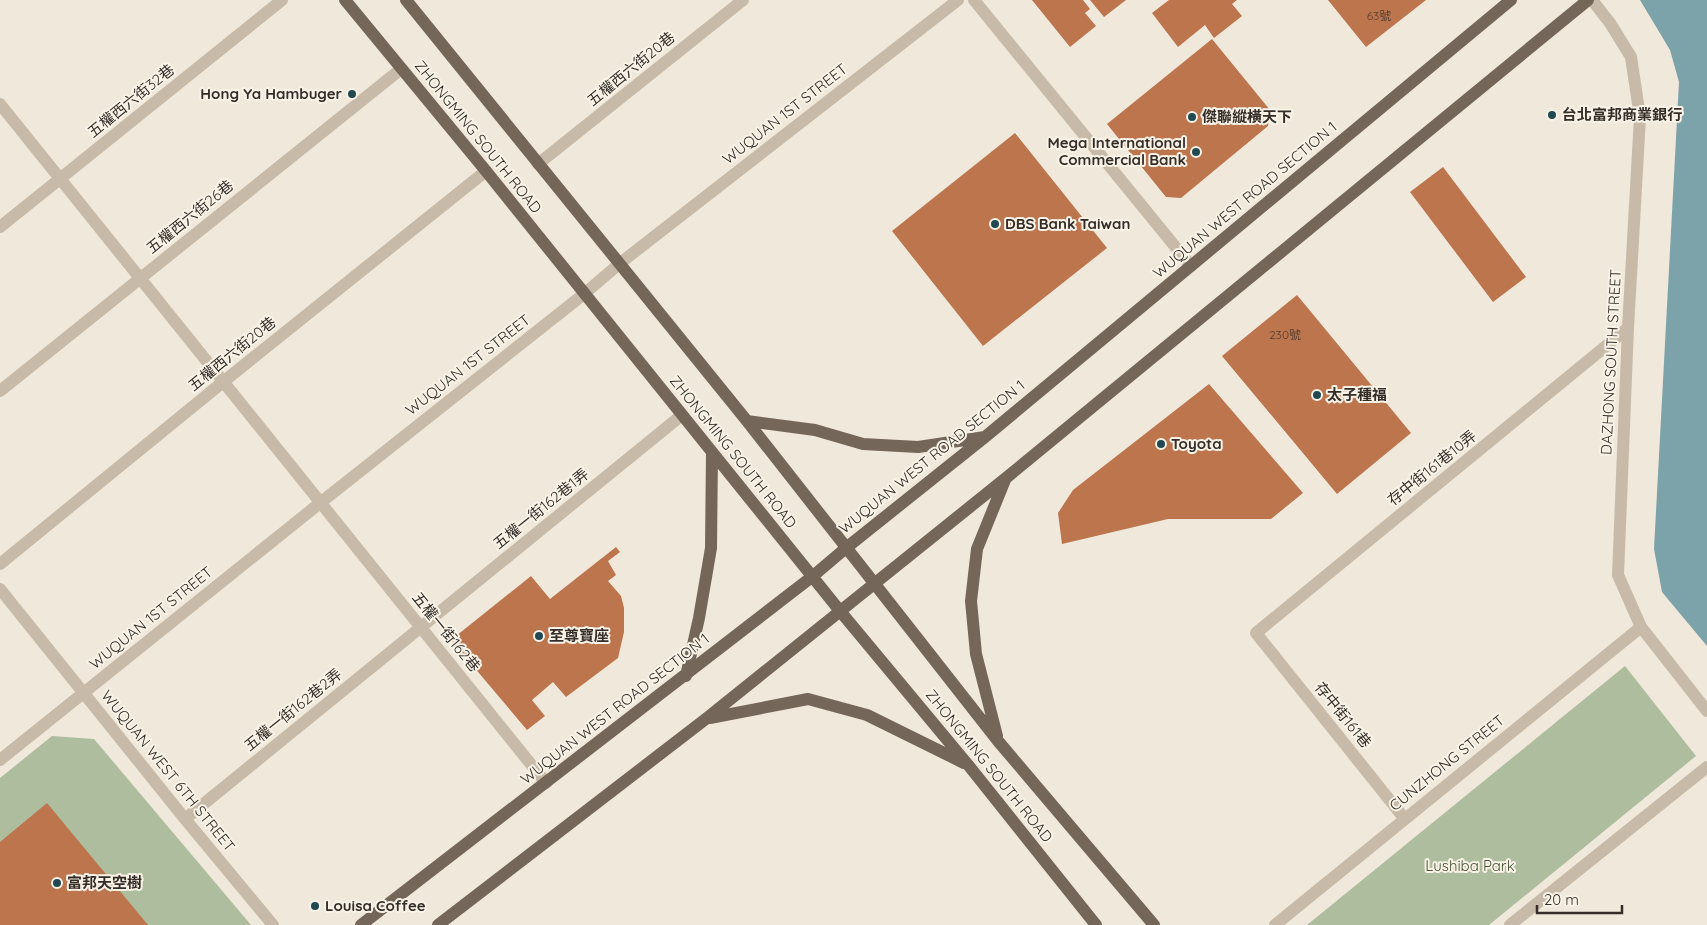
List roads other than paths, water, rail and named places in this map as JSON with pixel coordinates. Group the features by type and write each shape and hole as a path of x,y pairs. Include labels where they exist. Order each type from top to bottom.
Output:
{"main road":[{"name":"ZHONGMING SOUTH ROAD","path":"345,0 486,171 1096,925"},
{"name":"ZHONGMING SOUTH ROAD","path":"406,0 747,421 998,741 1154,925"},
{"name":"WUQUAN WEST ROAD SECTION 1","path":"362,925 813,576 985,437 1511,0"},
{"path":"438,925 707,718 1006,478 1588,0"},
{"path":"747,421 815,430 863,444 918,447 985,437"},
{"path":"686,676 699,618 711,548 712,452"},
{"path":"998,741 976,654 971,600 977,549 1006,478"},
{"path":"707,718 808,699 867,715 969,766"}],"street":[{"name":"五權西六街32巷","path":"0,227 282,0"},
{"name":"五權西六街20巷","path":"538,164 743,0"},
{"name":"WUQUAN 1ST STREET","path":"0,760 320,502 620,264 958,0"},
{"path":"974,0 1191,266"},
{"name":"DAZHONG SOUTH STREET","path":"1592,0 1610,23 1631,57 1640,117 1628,328 1618,575 1641,627 1707,711"},
{"name":"五權西六街26巷","path":"0,390 401,69"},
{"name":"五權一街162巷","path":"0,104 546,782"},
{"name":"五權西六街20巷","path":"0,564 486,171"},
{"name":"存中街161巷10弄","path":"1256,633 1628,328"},
{"name":"五權一街162巷1弄","path":"421,628 682,415"},
{"name":"WUQUAN WEST 6TH STREET","path":"0,589 273,925"},
{"name":"CUNZHONG STREET","path":"1275,925 1404,818 1641,627"},
{"name":"五權一街162巷2弄","path":"185,819 421,628"},
{"name":"存中街161巷","path":"1256,633 1404,818"},
{"path":"1510,925 1707,766"}],"water":[{"path":"1640,0 1707,0 1707,646 1662,592 1654,549 1679,82 1670,50"}],"place":[{"name":"Hong Ya Hambuger","path":"352,94"},
{"name":"台北富邦商業銀行","path":"1552,115"},
{"name":"傑聯縱橫天下","path":"1192,117"},
{"name":"Mega International Commercial Bank","path":"1196,152"},
{"name":"DBS Bank Taiwan","path":"995,224"},
{"name":"太子種福","path":"1317,395"},
{"name":"Toyota","path":"1161,444"},
{"name":"至尊寶座","path":"539,636"},
{"name":"富邦天空樹","path":"57,883"},
{"name":"Louisa Coffee","path":"315,906"}],"park label":[{"name":"Lushiba Park","path":"1470,866"}]}
